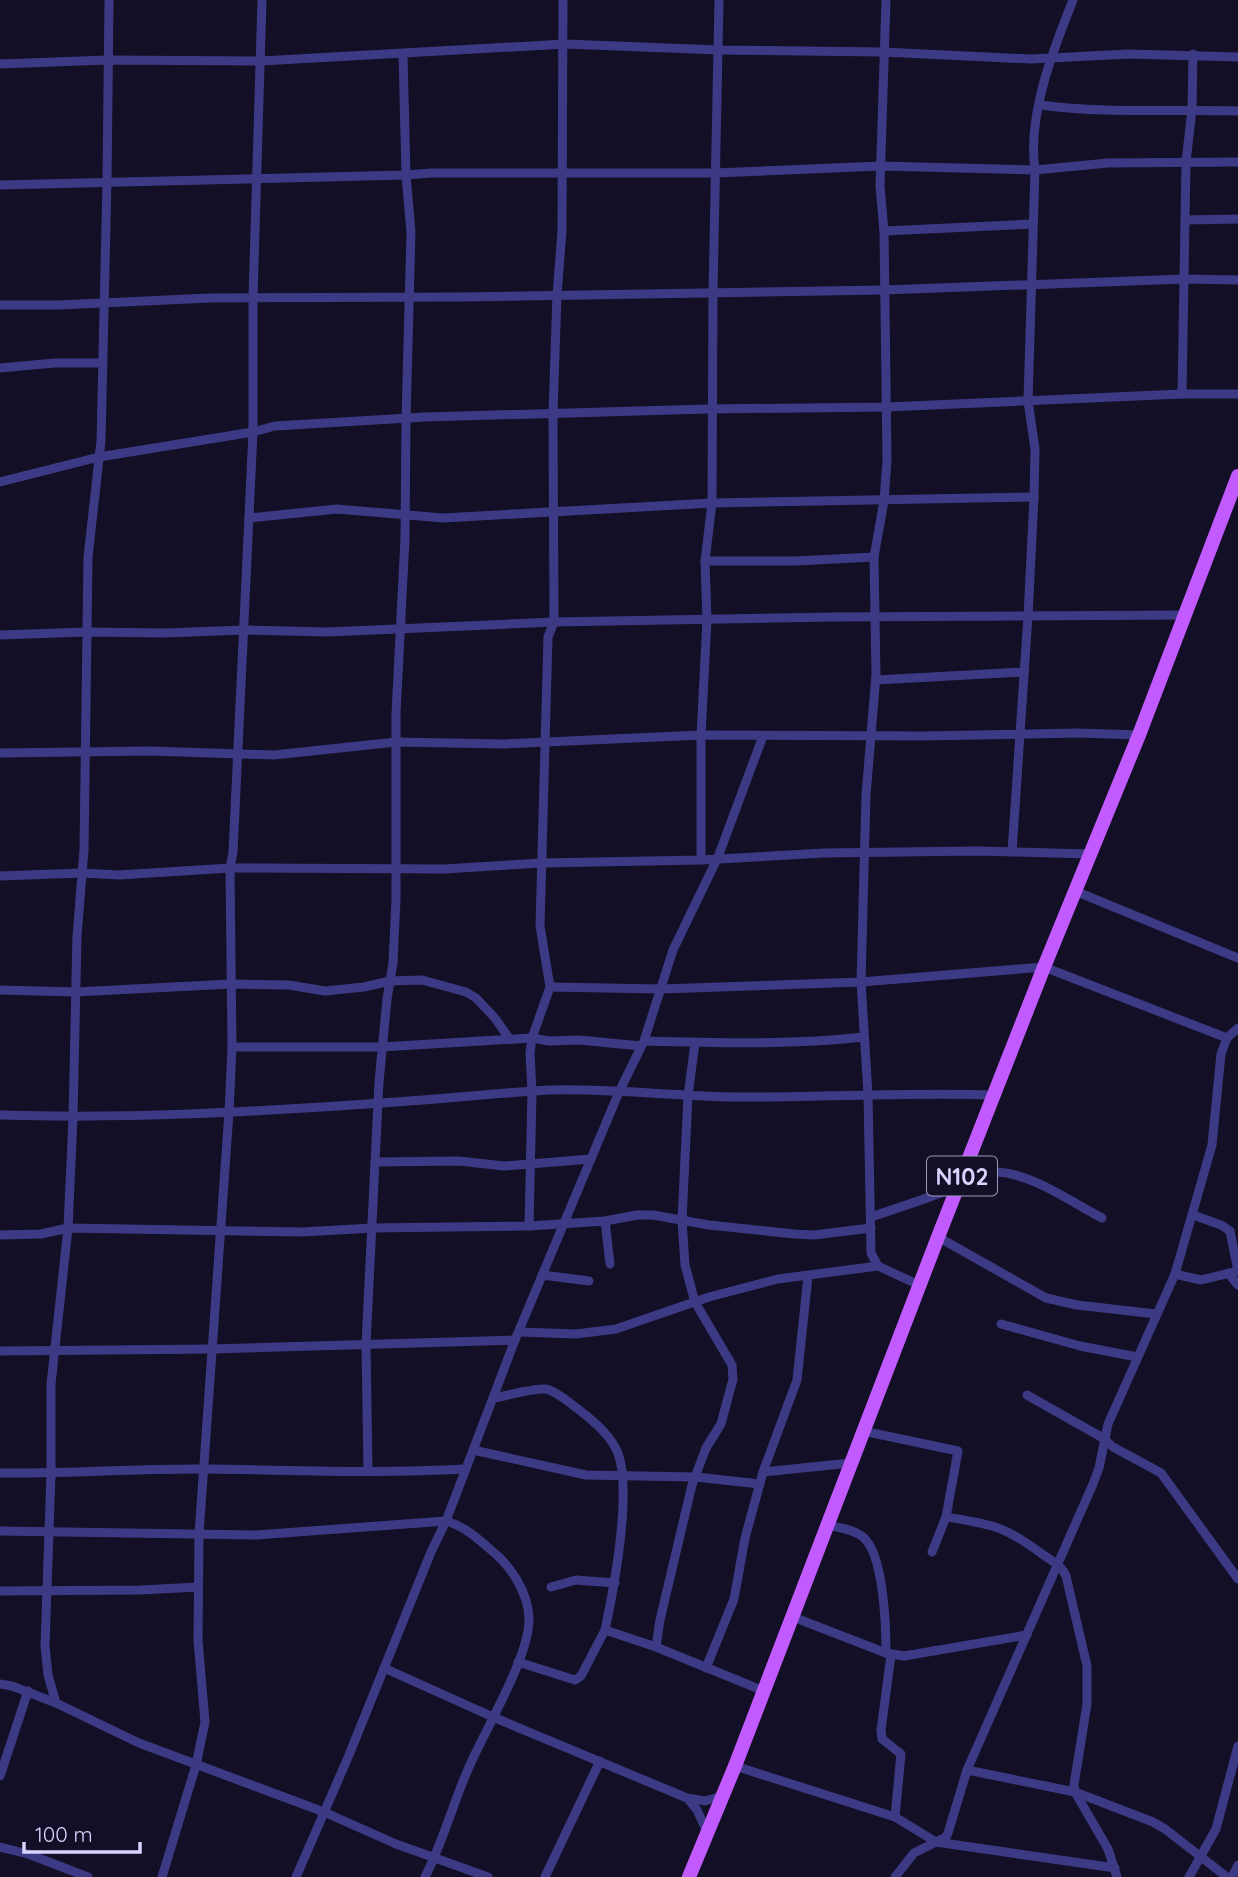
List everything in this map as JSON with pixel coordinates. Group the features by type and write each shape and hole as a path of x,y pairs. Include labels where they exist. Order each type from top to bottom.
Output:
{"main road":[{"name":"N102","path":"689,1877 735,1766 938,1237 1089,854 1139,735 1238,476"}],"street":[{"path":"56,1703 48,1675 45,1646 54,1349 68,1228 74,1118 75,992 82,873 88,556 99,457 104,303 108,0"},
{"path":"162,1877 196,1765 205,1722 198,1640 199,1534 232,1047 230,868 239,755 253,432 253,297 262,0"},
{"path":"529,1226 532,1092 530,1053 532,1038 550,987 540,936 548,637 555,622 553,413 564,172 563,0"},
{"path":"702,860 701,736 707,620 705,561 712,503 719,0"},
{"path":"878,1266 871,1253 868,1094 861,982 866,795 876,680 874,557 884,501 887,460 881,166 886,0"},
{"path":"1012,852 1034,497 1035,449 1028,401 1035,170 1032,150 1051,58 1073,0"},
{"path":"0,64 261,61 565,44 1051,58 1129,54 1238,57"},
{"path":"1182,394 1186,162 1192,109 1193,54"},
{"path":"368,1471 366,1344 381,1047 390,981 396,900 396,742 406,515 405,419 411,232 403,55"},
{"path":"1040,105 1101,111 1238,111"},
{"path":"0,185 431,173 716,173 881,166 1035,170 1108,163 1238,162"},
{"path":"1185,220 1238,219"},
{"path":"884,231 1032,224"},
{"path":"0,305 253,297 460,297 884,290 1185,279 1238,280"},
{"path":"0,368 54,363 102,363"},
{"path":"0,482 99,457 275,426 553,413 887,407 1238,394"},
{"path":"249,519 337,509 443,518 712,503 1034,497"},
{"path":"705,561 795,561 874,557"},
{"path":"0,635 244,630 328,632 555,622 877,616 1184,615"},
{"path":"876,680 1024,672"},
{"path":"0,753 150,751 274,755 396,742 505,744 701,736 1139,735"},
{"path":"296,1877 446,1521 564,1222 619,1091 643,1044 673,950 718,858 763,736"},
{"path":"0,876 82,873 119,875 230,868 489,867 865,852 1089,854"},
{"path":"1075,891 1238,958"},
{"path":"550,987 661,989 861,982 1044,967 1227,1038"},
{"path":"0,990 75,992 231,984 289,985 325,991 390,981 422,980 467,992 476,998 509,1038"},
{"path":"895,1877 914,1853 946,1837 967,1770 1096,1476 1103,1438 1175,1274 1212,1145 1221,1054 1227,1038 1238,1028"},
{"path":"232,1047 381,1047 509,1038 643,1044 815,1043 864,1037"},
{"path":"656,1647 675,1554 696,1477 706,1448 721,1424 733,1370 695,1302 686,1275 682,1220 688,1096 695,1043"},
{"path":"0,1115 74,1118 229,1112 599,1090 756,1097 922,1092 994,1095"},
{"path":"375,1162 459,1161 504,1166 591,1159"},
{"path":"871,1217 993,1172 1012,1174 1029,1180 1102,1218"},
{"path":"0,1235 41,1234 68,1228 302,1232 372,1228 529,1226 605,1221 645,1215 709,1225 814,1235 872,1228"},
{"path":"1193,1215 1230,1231 1238,1285"},
{"path":"605,1221 610,1264"},
{"path":"938,1237 1046,1298 1077,1305 1156,1314"},
{"path":"0,1351 213,1349 576,1334 616,1329 695,1302 778,1279 878,1266 921,1286"},
{"path":"1175,1274 1201,1280 1234,1272"},
{"path":"542,1275 589,1281"},
{"path":"706,1668 734,1599 745,1538 763,1472 797,1380 808,1276"},
{"path":"1001,1324 1080,1346 1138,1357"},
{"path":"493,1398 544,1389 562,1397 597,1424 606,1435 618,1454 622,1474 615,1583 605,1630 582,1676 575,1679 519,1662"},
{"path":"1027,1395 1161,1473 1238,1578"},
{"path":"863,1431 958,1451 953,1492 932,1552"},
{"path":"473,1450 586,1475 696,1477 760,1484"},
{"path":"763,1472 851,1463"},
{"path":"0,1474 205,1469 465,1469"},
{"path":"946,1517 983,1522 1007,1530 1063,1570 1068,1581 1087,1666 1087,1704 1075,1792 1101,1836 1116,1872"},
{"path":"0,1531 256,1535 446,1521 460,1525 494,1552 503,1560 516,1580 526,1601 529,1619 519,1662 468,1768 425,1877"},
{"path":"827,1525 853,1531 865,1538 871,1547 879,1574 889,1654 882,1739 901,1754 895,1817"},
{"path":"551,1587 576,1580 615,1583"},
{"path":"0,1591 198,1587"},
{"path":"793,1617 889,1654 916,1655 1027,1635"},
{"path":"605,1630 656,1647 764,1691"},
{"path":"384,1668 687,1798 705,1801 722,1796"},
{"path":"0,1684 28,1691 139,1743 324,1812 396,1844 488,1877"},
{"path":"0,1776 28,1691"},
{"path":"1189,1877 1216,1829 1238,1746"},
{"path":"545,1877 600,1761"},
{"path":"735,1766 895,1817 936,1842 1116,1872"},
{"path":"967,1770 1075,1792 1153,1822 1166,1829 1227,1877"},
{"path":"687,1798 697,1810 707,1833"},
{"path":"0,1847 88,1877"},
{"path":"1232,1877 1238,1865"}]}
